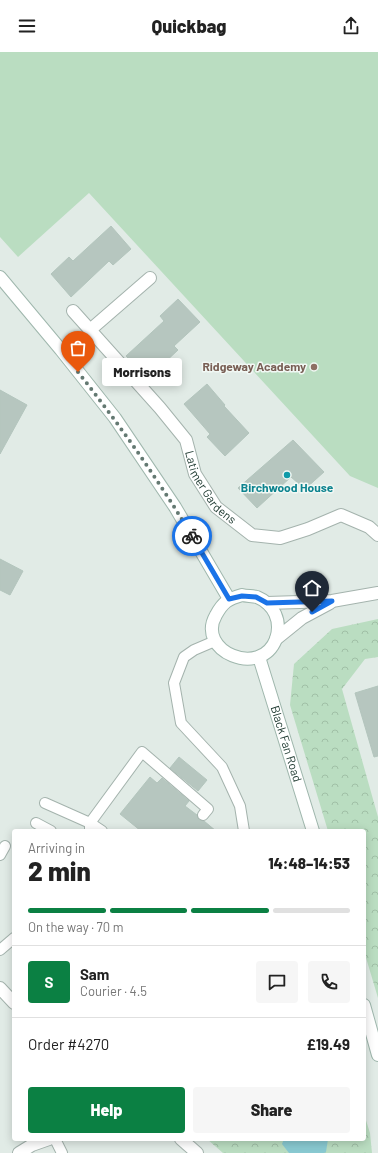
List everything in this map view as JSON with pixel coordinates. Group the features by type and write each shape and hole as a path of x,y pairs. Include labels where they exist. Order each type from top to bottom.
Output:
{"main road":[{"path":"0,277 62,350 115,418 175,507 229,599"},
{"path":"90,330 150,278"},
{"name":"Latimer Gardens","path":"73,311 160,408 186,440 195,474 216,507 252,535 280,538 308,529 342,515 369,527 378,535"},
{"path":"267,603 332,601 378,593"},
{"path":"242,596 256,597 267,603 277,614 279,626 276,639 270,650 259,657 246,660 233,657 223,651 215,641 212,630 214,618 220,607 229,599 242,596"},
{"path":"276,639 302,618 332,601"},
{"name":"Black Fan Road","path":"259,657 312,829"},
{"path":"0,988 12,1001"},
{"path":"366,1012 378,1055"},
{"path":"19,1153 32,1145 43,1141"},
{"path":"183,1141 197,1153"}],"lane":[{"path":"215,641 194,650 184,657 174,684 181,723 222,767 240,806 244,829"},
{"path":"46,803 90,827 142,752 208,809 203,815"},
{"path":"36,823 48,829"},
{"path":"0,950 12,940"},
{"path":"56,1141 62,1153"}],"green space":[{"name":"Ridgeway Academy","path":"0,52 378,52 378,488 350,476 89,193 18,257 0,237"},
{"path":"378,619 378,657 365,659 342,689 378,817 378,998 366,958 366,829 327,829 290,705 294,664 332,629"},
{"path":"366,1120 370,1133 372,1153 223,1153 209,1141 366,1141"}],"water":[{"path":"283,1141 328,1141 326,1152 324,1153 289,1153 282,1144"}],"building":[{"path":"111,226 131,249 113,265 109,261 71,297 51,274 69,257 73,261"},
{"path":"178,299 200,322 174,346 178,350 148,378 126,356 164,321 160,316"},
{"path":"207,384 225,405 224,406 249,433 225,456 207,437 210,434 184,404"},
{"path":"0,390 27,405 0,454"},
{"name":"Birchwood House","path":"293,440 324,472 305,489 291,477 257,508 238,488"},
{"path":"0,559 23,571 10,595 0,590"},
{"path":"378,686 378,756 374,757 355,693"},
{"path":"179,757 207,780 198,791 170,768"},
{"path":"150,777 157,783 162,778 189,801 185,806 197,815 199,820 204,821 214,829 139,829 120,814"}],"way so far":[{"path":"78,372 115,418 175,507 192,536"}],"place":[{"name":"Ridgeway Academy","path":"314,367"},
{"name":"Morrisons","path":"78,372"},
{"name":"Birchwood House","path":"287,475"}],"route":[{"path":"192,536 229,599 242,596 256,597 267,603 332,601 312,612"}]}
